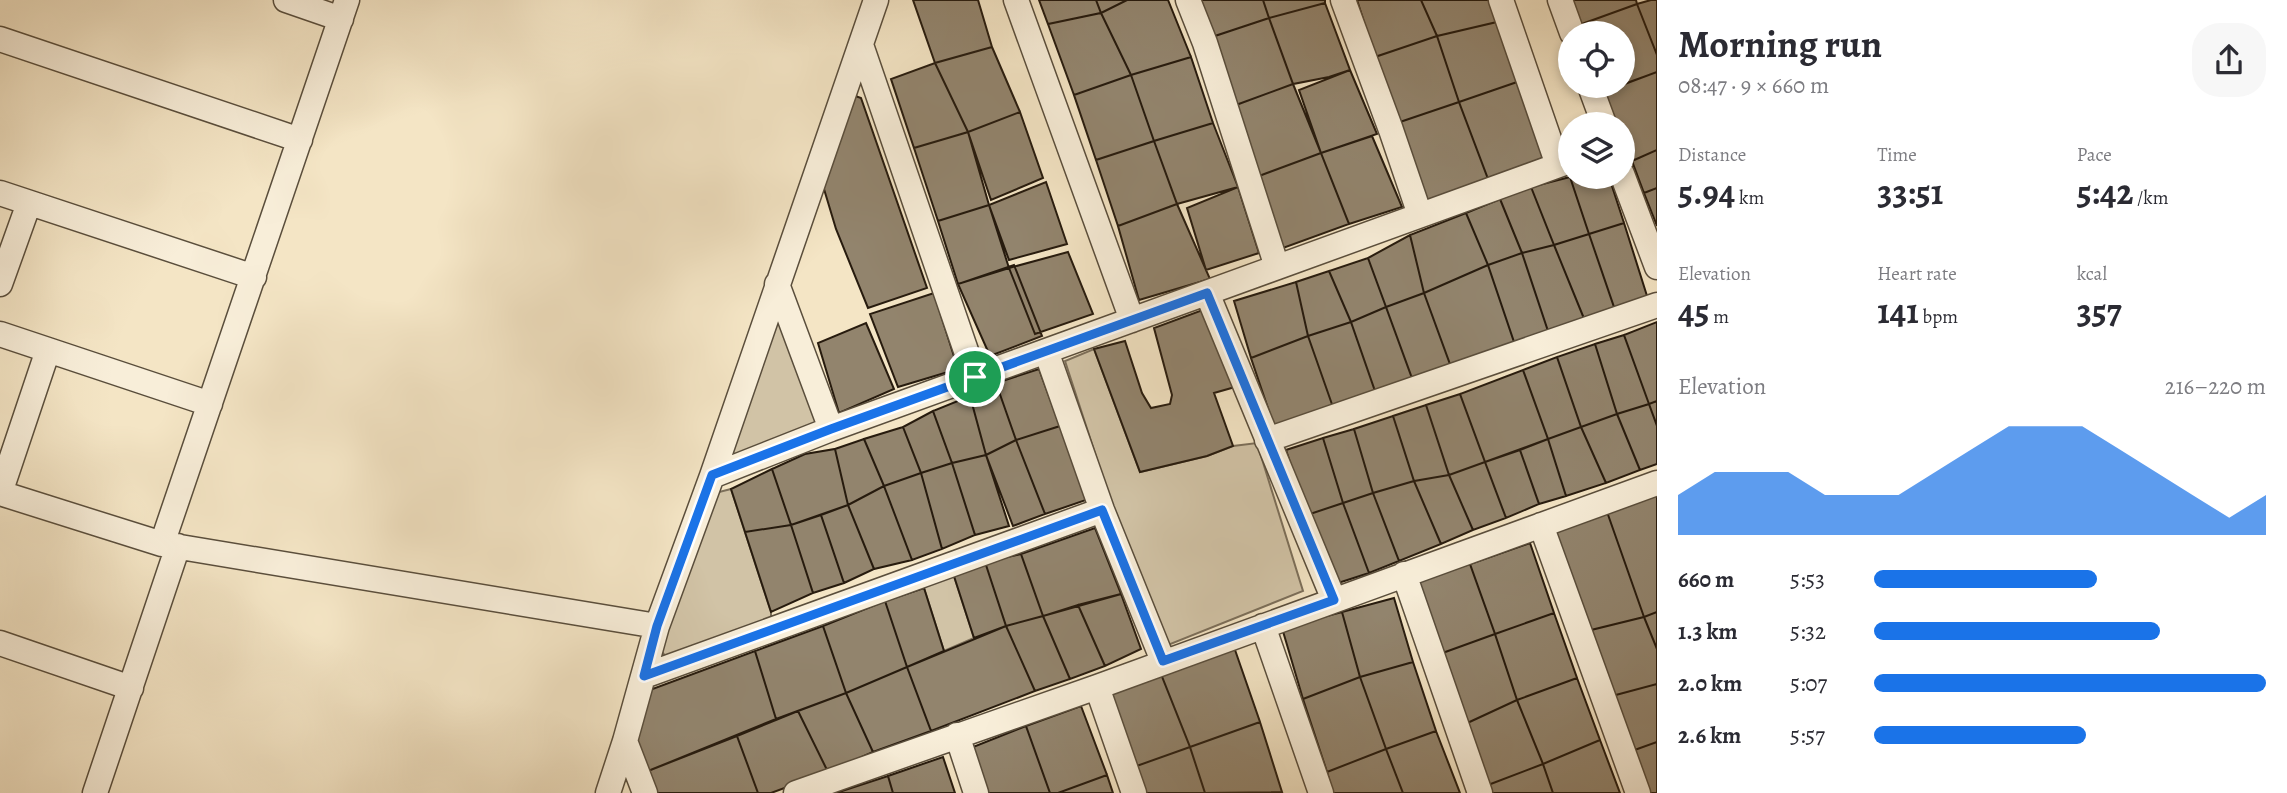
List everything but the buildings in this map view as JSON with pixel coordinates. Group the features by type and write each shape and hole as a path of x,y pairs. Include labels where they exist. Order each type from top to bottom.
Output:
{"street":[{"path":"95,793 131,688 210,404 344,10 286,0"},
{"path":"608,793 657,626 876,0"},
{"path":"1016,0 1132,320"},
{"path":"1188,0 1205,43 1277,267"},
{"path":"1343,0 1420,215"},
{"path":"1500,0 1558,148"},
{"path":"1560,0 1568,21"},
{"path":"0,39 300,141"},
{"path":"861,45 975,377"},
{"path":"712,475 831,429 1558,165"},
{"path":"1628,189 1657,267"},
{"path":"0,193 254,277"},
{"path":"0,284 29,203"},
{"path":"777,284 831,429"},
{"path":"1207,293 1334,600"},
{"path":"1267,440 1657,304"},
{"path":"0,334 210,404"},
{"path":"48,350 0,493 170,545 657,626"},
{"path":"1046,351 1102,510 1163,661"},
{"path":"811,790 1657,484"},
{"path":"644,676 1102,510"},
{"path":"1541,525 1638,793"},
{"path":"1404,574 1479,793"},
{"path":"1263,626 1321,793"},
{"path":"0,643 131,688"},
{"path":"1097,687 1134,793"},
{"path":"957,735 976,793"},
{"path":"625,741 645,793"}],"shaded area":[{"path":"782,315 821,422 733,456 727,444 771,316"},
{"path":"1094,349 1140,472 1207,456 1233,446 1257,443 1303,591 1163,647 1065,361"},
{"path":"731,489 771,612 771,622 667,658 659,648 715,493"},
{"path":"952,570 974,638 944,651 924,588"}],"route":[{"path":"1207,293 1334,600 1163,661 1102,510 644,676 657,626 712,475 975,377 1207,293"}]}
